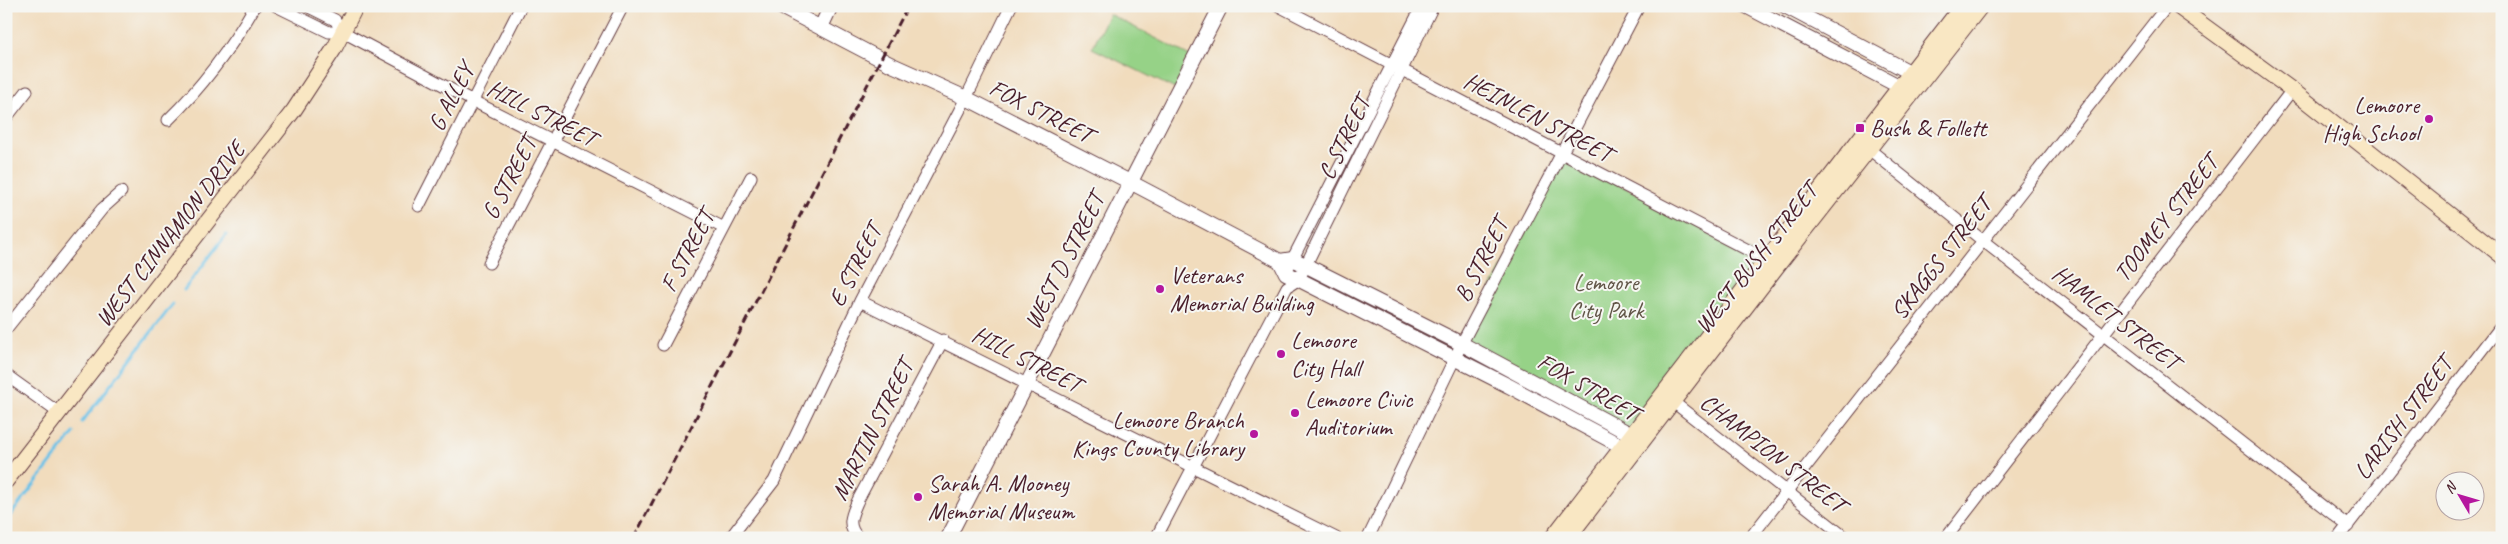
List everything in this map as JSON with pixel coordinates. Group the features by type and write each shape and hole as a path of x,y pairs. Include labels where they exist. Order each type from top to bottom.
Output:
{"main road":[{"name":"WEST CINNAMON DRIVE","path":"6,481 289,116 343,32 356,6"},
{"name":"WEST BUSH STREET","path":"1918,76 1962,6"},
{"name":"WEST BUSH STREET","path":"1568,538 1635,441 1772,262 1918,76 1981,6"},
{"path":"2177,6 2292,90 2502,256"},
{"name":"WEST BUSH STREET","path":"1552,538 1623,447 1635,441"}],"street":[{"path":"168,120 192,96 218,64 255,6"},
{"name":"HILL STREET","path":"276,6 329,32 343,32"},
{"name":"HILL STREET","path":"307,6 335,20 343,32 473,102 724,228"},
{"name":"G ALLEY","path":"420,206 521,6"},
{"name":"G STREET","path":"489,263 623,6"},
{"name":"FOX STREET","path":"779,6 890,64 966,98 1130,182 1289,271 1623,447"},
{"path":"821,28 831,6"},
{"name":"E STREET","path":"730,538 774,481 860,301 966,98 1011,6"},
{"name":"WEST D STREET","path":"948,538 1221,6"},
{"name":"HEINLEN STREET","path":"1279,6 1560,154 1772,262"},
{"name":"C STREET","path":"1306,266 1397,67 1422,6"},
{"name":"C STREET","path":"1156,538 1289,271 1397,67 1433,6"},
{"name":"B STREET","path":"1368,538 1454,358 1639,6"},
{"path":"1746,6 1907,90"},
{"path":"1785,6 1918,76"},
{"name":"SKAGGS STREET","path":"1750,538 2167,6"},
{"name":"TOOMEY STREET","path":"1946,538 2292,90"},
{"path":"6,118 27,91"},
{"name":"HAMLET STREET","path":"1864,145 1982,240 2348,526"},
{"name":"F STREET","path":"663,345 752,177"},
{"path":"6,329 102,209 121,192"},
{"name":"FOX STREET","path":"1289,271 1306,266 1462,344 1635,441"},
{"name":"HILL STREET","path":"860,301 943,340 1026,384 1336,538"},
{"name":"LARISH STREET","path":"2338,538 2502,325"},
{"name":"MARTIN STREET","path":"859,538 854,533 850,520 858,500 943,340"},
{"path":"6,375 59,413"},
{"name":"CHAMPION STREET","path":"1668,399 1846,538"}],"green space":[{"path":"1109,14 1194,58 1179,91 1092,48"},
{"name":"Lemoore City Park","path":"1560,154 1766,260 1632,435 1462,344"}],"waterway":[{"path":"184,290 226,235"},
{"path":"82,422 173,304"},
{"path":"6,521 74,433"}],"railway":[{"path":"634,538 908,6"}],"place":[{"name":"Lemoore High School","path":"2429,119"},
{"name":"Bush & Follett","path":"1860,128"},
{"name":"Veterans Memorial Building","path":"1160,289"},
{"name":"Lemoore City Hall","path":"1281,354"},
{"name":"Lemoore Civic Auditorium","path":"1295,413"},
{"name":"Lemoore Branch Kings County Library","path":"1254,434"},
{"name":"Sarah A. Mooney Memorial Museum","path":"918,497"}]}
